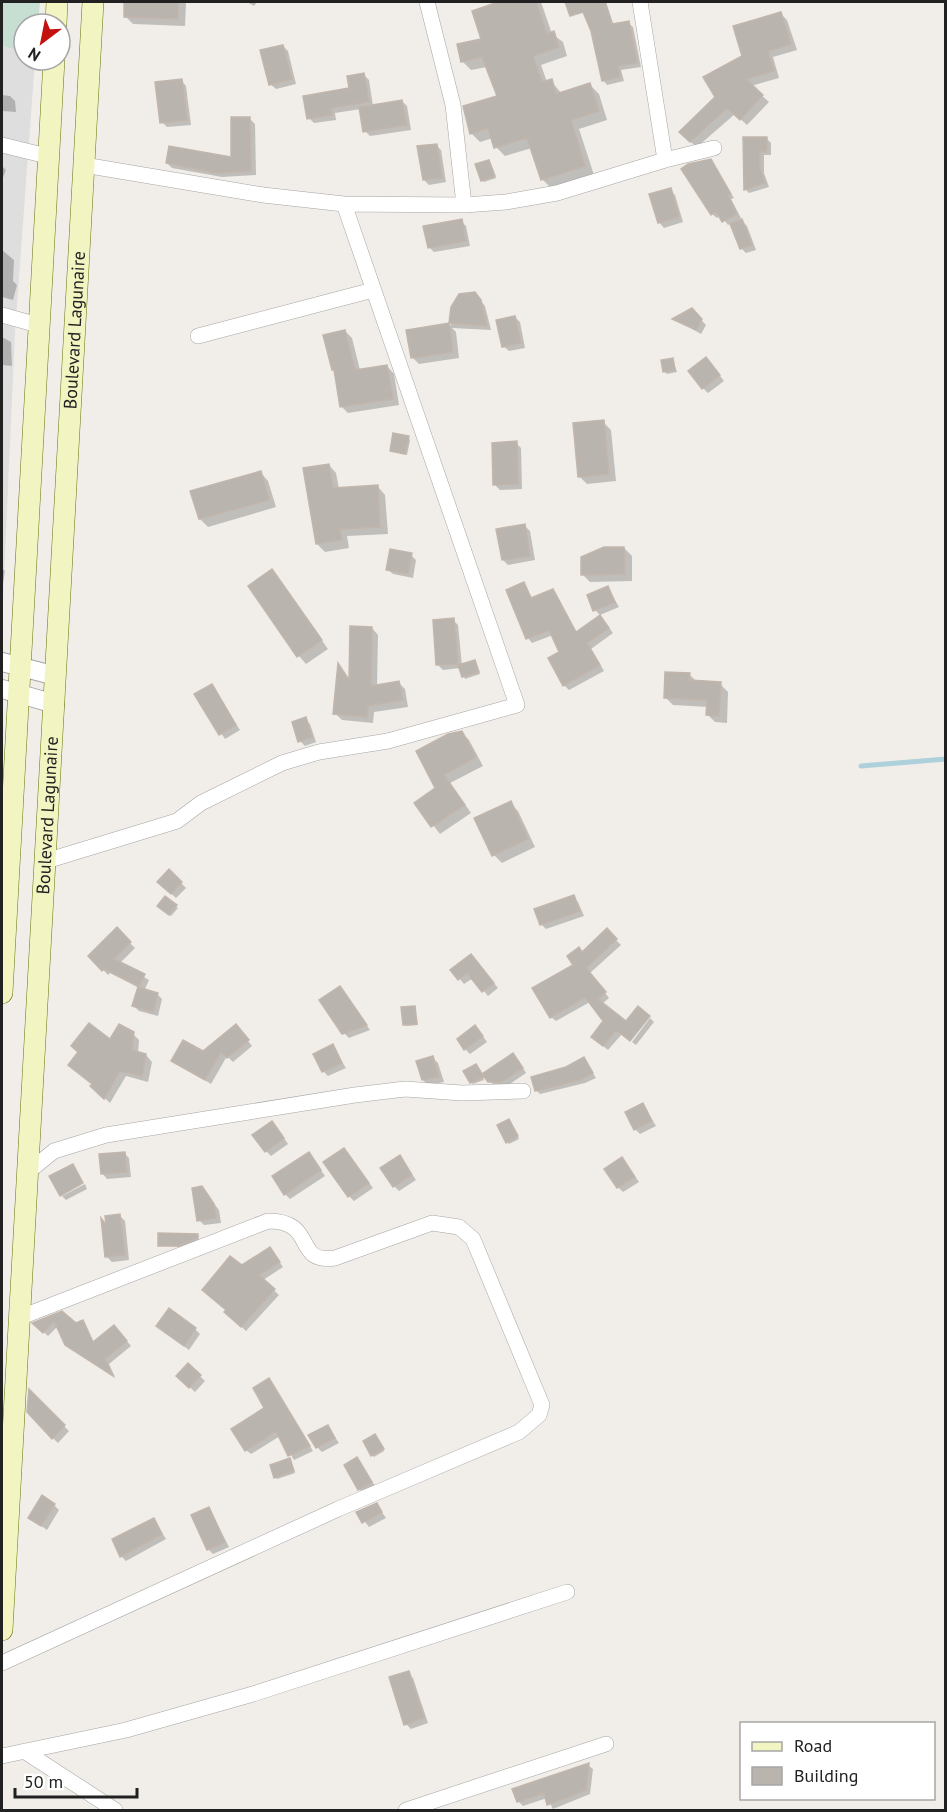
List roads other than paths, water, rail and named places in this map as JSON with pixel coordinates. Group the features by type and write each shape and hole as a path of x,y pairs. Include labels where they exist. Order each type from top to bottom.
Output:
{"main road":[{"name":"Boulevard Lagunaire","path":"2,1630 93,2"},
{"name":"Boulevard Lagunaire","path":"2,993 10,664 38,324 53,72"}],"street":[{"path":"427,2 453,105 464,205"},
{"path":"640,2 665,160"},
{"path":"2,145 47,156"},
{"path":"84,165 263,195 344,204 464,205 506,202 557,193 665,160 714,148"},
{"path":"46,861 177,820 201,803 282,763 329,750 388,741 517,705 344,204"},
{"path":"198,336 373,290"},
{"path":"2,315 38,324"},
{"path":"10,664 56,676"},
{"path":"10,691 55,704"},
{"path":"28,1172 54,1151 117,1133 405,1089 462,1093 523,1091"},
{"path":"2,1662 338,1509 519,1432 539,1416 542,1405 473,1239 459,1227 432,1223 335,1258 321,1260 311,1254 297,1229 285,1221 268,1221 21,1317"},
{"path":"2,1756 126,1730 253,1694 567,1592"},
{"path":"406,1810 606,1744"},
{"path":"24,1751 115,1810"}],"waterway":[{"path":"861,766 946,759"}]}
